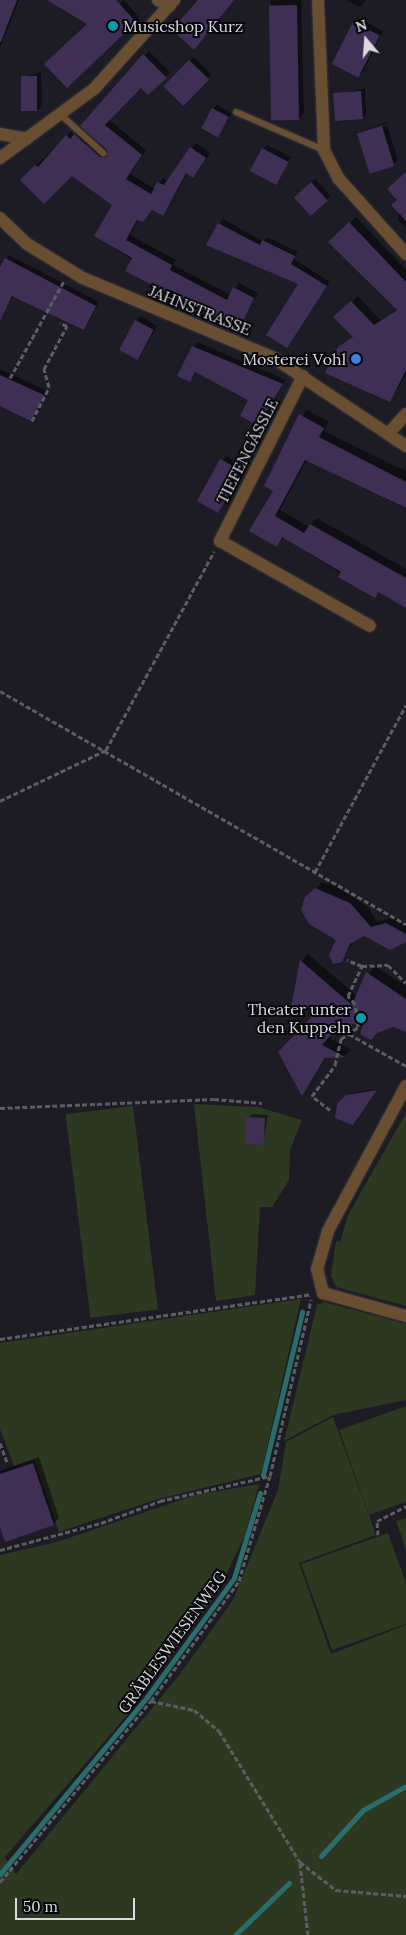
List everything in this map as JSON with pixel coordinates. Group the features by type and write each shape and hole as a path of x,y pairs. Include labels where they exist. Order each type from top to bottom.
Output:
{"street":[{"path":"318,0 324,150 339,179 406,254"},
{"path":"0,158 61,115 100,82 167,2"},
{"path":"0,134 27,139"},
{"name":"JAHNSTRASSE","path":"0,221 27,244 69,269 167,316 257,350 303,376 406,446"},
{"name":"TIEFENGÄSSLE","path":"220,540 303,376"},
{"path":"388,434 406,414"},
{"path":"220,540 370,626"},
{"path":"406,1086 328,1231 317,1269 323,1293 406,1316"}],"lane":[{"path":"236,112 324,150"},
{"path":"61,115 103,153"}],"path":[{"path":"10,378 69,269"},
{"path":"32,421 49,387 44,369 67,326 60,323"},
{"path":"0,801 106,750 220,540"},
{"path":"0,691 106,750 406,924"},
{"path":"315,872 406,705"},
{"path":"347,960 362,966 388,965 406,982"},
{"path":"330,1110 312,1096 335,1065 341,1039 358,1027 355,1004 348,996 362,966"},
{"path":"348,1034 406,1066"},
{"path":"0,1108 214,1099 262,1103"},
{"name":"GRÄBLESWIESENWEG","path":"0,1339 312,1294 270,1476 239,1581 151,1702 0,1882"},
{"path":"0,1442 7,1462"},
{"path":"0,1550 101,1523 160,1501 270,1476"},
{"path":"378,1535 377,1521 406,1506"},
{"path":"151,1702 194,1710 219,1730 300,1862 336,1890 406,1896"},
{"path":"300,1862 308,1935"}],"green space":[{"path":"194,1104 258,1107 302,1120 290,1150 289,1180 272,1207 260,1207 255,1295 216,1301"},
{"path":"133,1106 158,1309 90,1318 66,1114"},
{"path":"406,1113 406,1306 336,1287 331,1276 336,1241 340,1242 348,1215"},
{"path":"301,1299 261,1474 158,1499 59,1532 34,1460 14,1466 0,1429 0,1343"},
{"path":"324,1302 406,1324 406,1400 333,1415 284,1441 317,1305"},
{"path":"406,1406 406,1502 369,1515 339,1430"},
{"path":"333,1417 376,1535 299,1563 331,1654 406,1625 406,1935 0,1935 0,1555 57,1542 195,1495 259,1484 245,1535 218,1592 128,1714 5,1857 16,1874 180,1674 233,1600 278,1490 286,1442"},
{"path":"406,1518 406,1550 396,1521"},
{"path":"388,1533 406,1583 406,1624 332,1650 301,1564"}],"building":[{"path":"0,0 17,0 1,42 0,42"},
{"path":"47,0 116,0 136,22 67,88 44,64 87,24"},
{"path":"198,0 234,0 194,50 172,30"},
{"path":"269,5 297,5 299,120 271,120"},
{"path":"353,22 380,36 358,77 332,64"},
{"path":"143,54 167,78 148,95 141,88 105,125 142,155 126,179 151,194 157,182 164,185 190,147 206,158 193,178 186,173 163,216 152,210 143,222 137,220 126,240 172,265 170,270 227,300 233,287 254,298 239,330 125,271 132,258 94,236 112,205 72,176 44,204 20,180 35,165 38,167 66,135 70,139 74,134 100,157 106,157 107,150 80,126"},
{"path":"189,60 209,79 183,106 163,87"},
{"path":"21,76 37,76 37,111 21,111"},
{"path":"361,91 363,119 335,121 333,93"},
{"path":"212,108 229,117 218,137 201,128"},
{"path":"382,126 394,166 369,174 357,134"},
{"path":"262,148 288,162 276,185 250,171"},
{"path":"406,172 406,221 391,205 397,200 387,189"},
{"path":"311,182 328,201 311,216 294,197"},
{"path":"349,222 406,282 406,370 390,402 325,373 338,347 353,337 333,317 351,301 374,325 397,310 328,242"},
{"path":"218,223 260,245 262,240 295,256 291,264 327,286 287,348 266,335 298,284 206,245"},
{"path":"5,258 96,306 84,330 12,296 0,321 0,267"},
{"path":"135,320 154,330 138,360 119,350"},
{"path":"192,346 283,384 257,425 240,416 248,400 195,372 190,382 177,376"},
{"path":"0,375 44,395 31,421 0,406"},
{"path":"299,414 324,428 319,437 406,482 406,508 305,460 275,516 304,533 310,524 406,578 406,608 378,592 375,598 338,577 341,572 282,537 277,547 249,531 273,491 264,486"},
{"path":"220,459 235,467 224,488 230,492 218,513 197,501"},
{"path":"315,888 350,903 371,927 386,923 406,934 406,942 390,950 364,936 350,944 342,962 333,964 329,955 336,940 309,924 301,910 305,897"},
{"path":"300,960 352,1005 366,972 406,999 406,1032 393,1027 377,1033 371,1040 360,1034 365,1020 334,1031 322,1045 345,1057 325,1058 302,1096 278,1052 319,1009 291,1007"},
{"path":"377,1090 353,1125 335,1118 337,1104 346,1095"},
{"path":"246,1117 265,1118 264,1145 245,1144"},
{"path":"33,1463 54,1525 5,1542 0,1527 0,1474"}],"waterway":[{"path":"263,1475 302,1312"},
{"path":"0,1874 147,1697 234,1578 260,1493"},
{"path":"321,1856 363,1810 406,1786"},
{"path":"235,1935 289,1883"}],"place":[{"name":"Musicshop Kurz","path":"113,26"},
{"name":"Mosterei Vohl","path":"356,359"},
{"name":"Theater unter den Kuppeln","path":"361,1018"}]}
